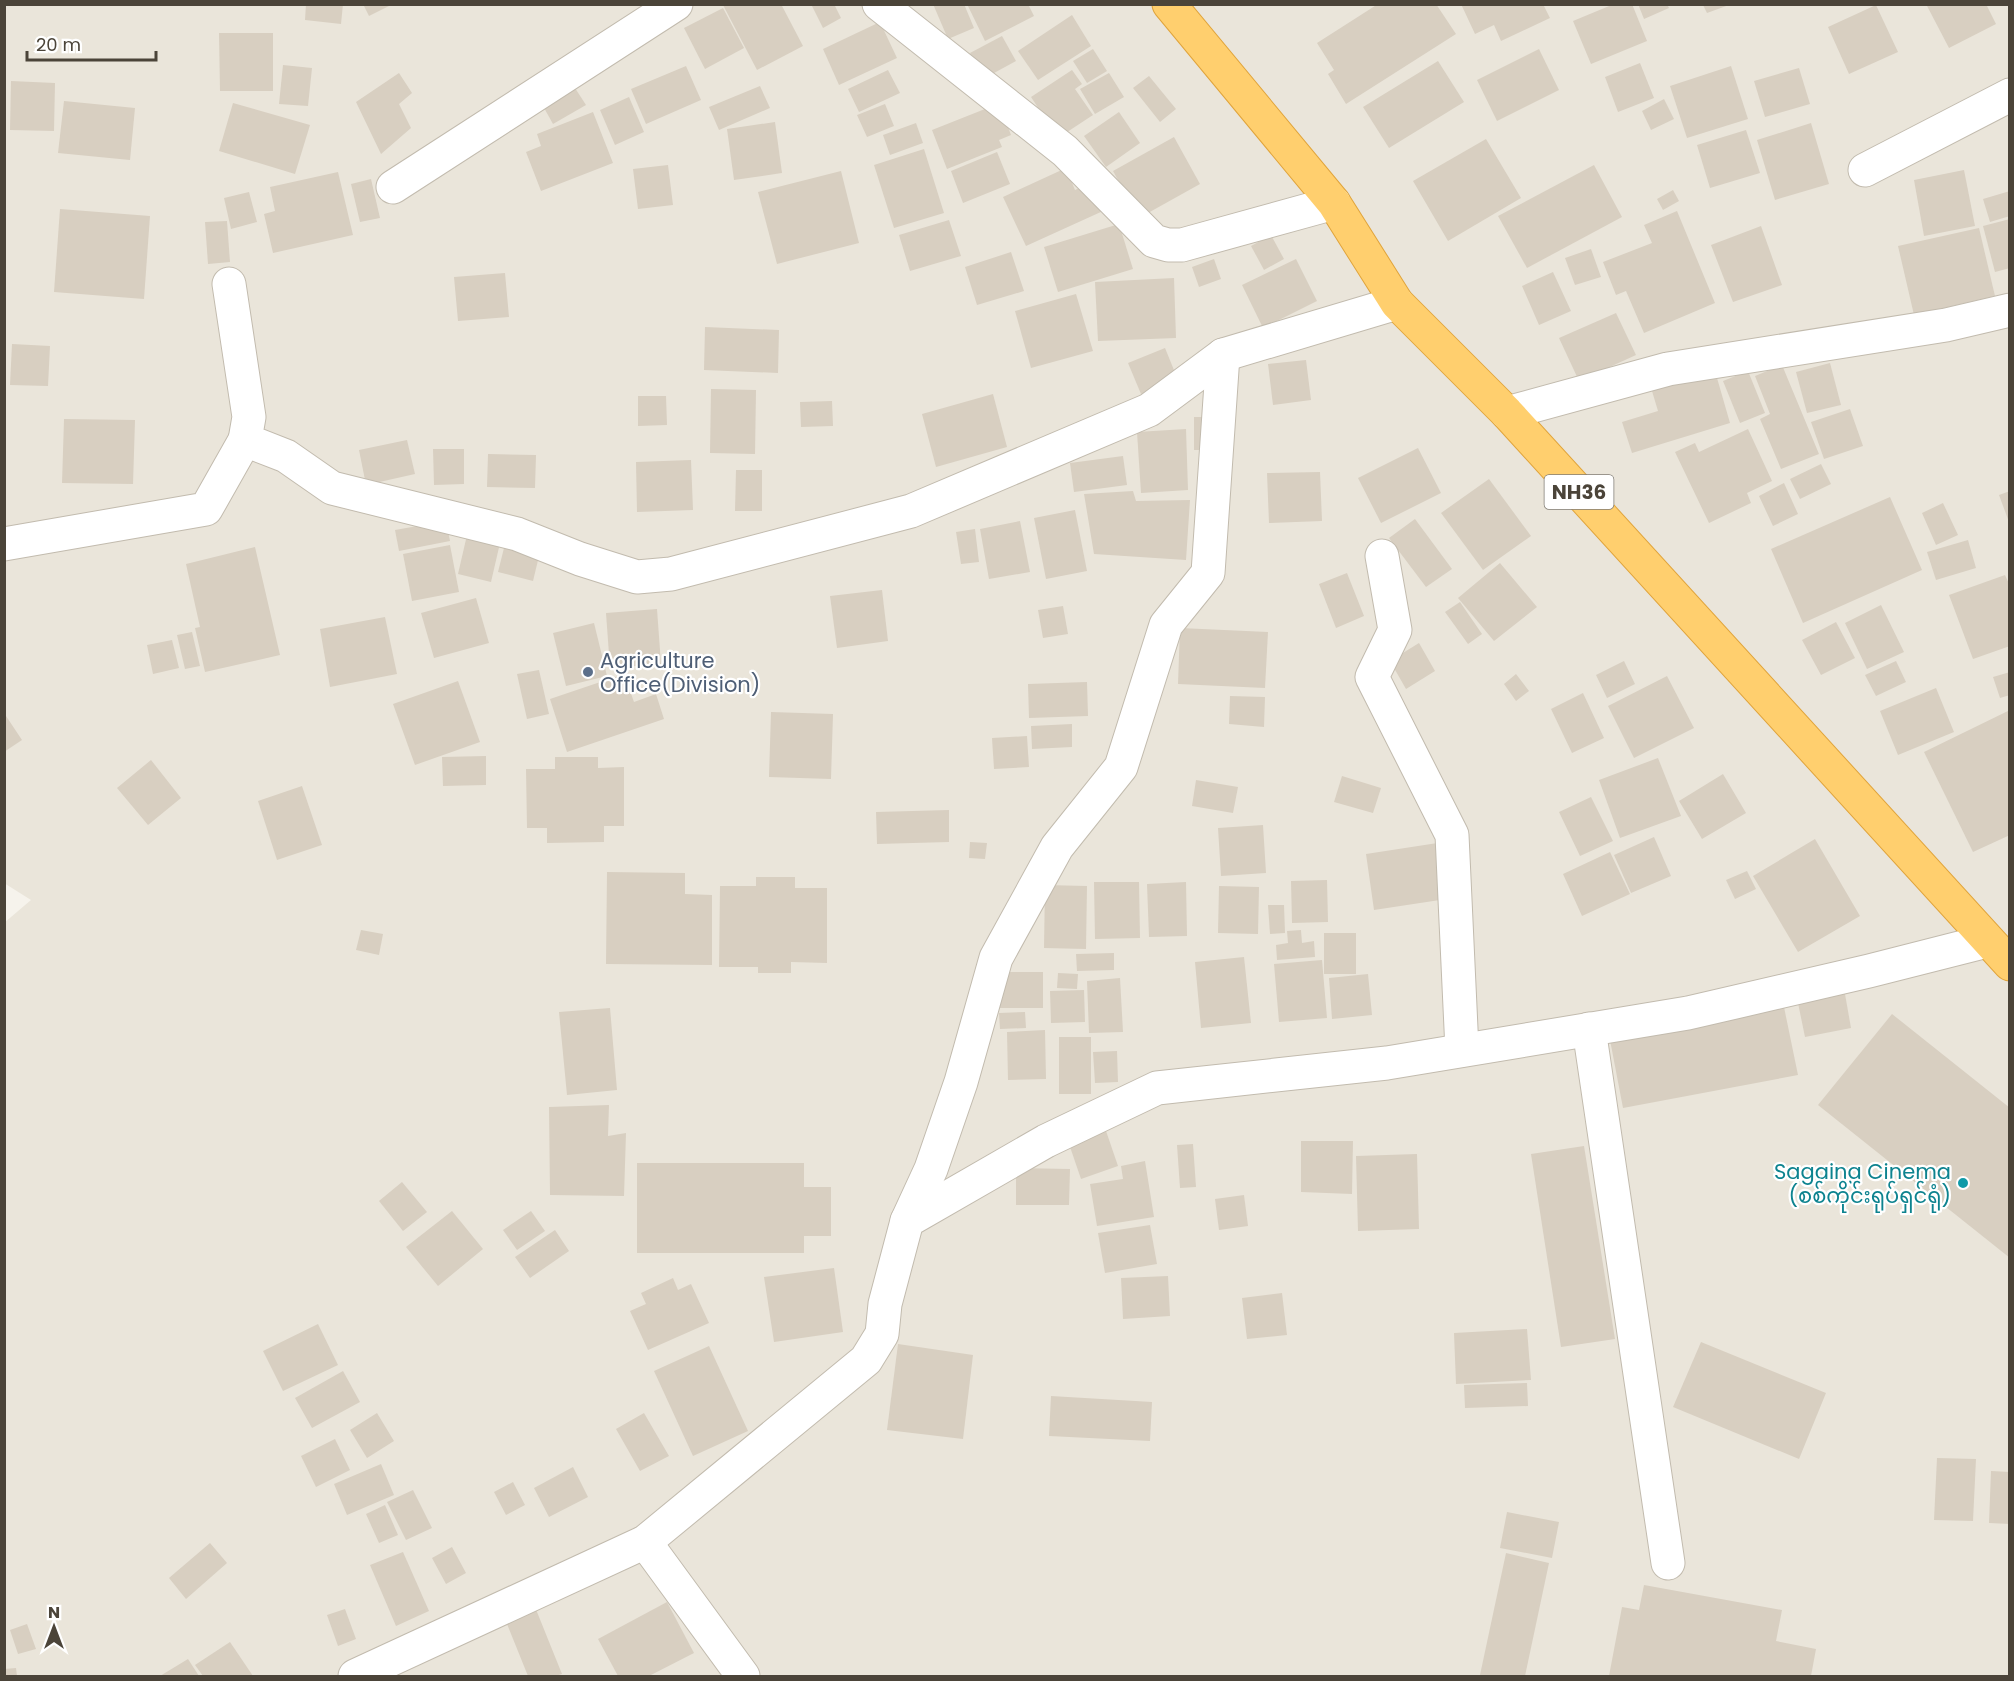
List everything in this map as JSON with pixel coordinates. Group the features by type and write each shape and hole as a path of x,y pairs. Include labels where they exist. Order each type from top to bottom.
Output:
{"highway":[{"name":"NH36","path":"1169,4 1334,203 1397,303 1507,413 2010,964"}],"street":[{"path":"393,187 676,4"},
{"path":"879,4 1065,151 1154,242 1182,245 1334,203"},
{"path":"1865,170 2010,95"},
{"path":"4,544 207,509 245,440 249,417 229,284"},
{"path":"245,440 286,456 332,488 517,534 579,559 637,577 671,574 911,511 1149,410 1223,355 1397,303"},
{"path":"1507,413 1668,369 1946,326 2010,310"},
{"path":"355,1677 645,1542 866,1360 882,1334 885,1304 907,1221 931,1169 961,1082 996,958 1057,847 1121,768 1166,625 1208,573 1223,355"},
{"path":"1382,556 1395,630 1372,677 1452,835 1462,1050"},
{"path":"907,1221 1046,1141 1157,1088 1387,1063 1688,1013 1987,941"},
{"path":"1589,1029 1668,1563"},
{"path":"645,1542 742,1677"}],"shaded area":[{"path":"5,5 2009,5 2009,1676 5,1676 4,923 31,900 4,883"}],"building":[{"path":"306,4 343,4 341,24 305,20"},
{"path":"363,4 393,4 369,16"},
{"path":"724,4 781,4 803,46 757,70"},
{"path":"811,4 834,4 841,18 823,28"},
{"path":"933,4 964,4 974,28 948,39"},
{"path":"967,4 1028,4 1034,16 985,41"},
{"path":"1378,4 1436,4 1456,34 1346,104 1328,74 1334,70 1317,43"},
{"path":"1461,4 1543,4 1550,18 1501,41 1494,25 1475,34"},
{"path":"1614,4 1632,4 1647,41 1591,64 1573,21"},
{"path":"1638,4 1667,4 1669,8 1644,19"},
{"path":"1926,4 1986,4 1996,24 1949,48"},
{"path":"1703,5 1729,5 1707,13"},
{"path":"1876,5 1898,52 1849,74 1828,27"},
{"path":"723,8 744,48 705,69 684,28"},
{"path":"1072,15 1091,46 1038,80 1018,51"},
{"path":"880,22 897,58 839,85 823,49"},
{"path":"219,33 273,33 273,91 220,91"},
{"path":"1002,36 1016,61 983,79 970,53"},
{"path":"1093,49 1107,71 1087,83 1073,61"},
{"path":"1539,49 1559,90 1497,121 1477,80"},
{"path":"1438,61 1464,102 1389,148 1363,107"},
{"path":"1640,63 1654,98 1618,112 1605,77"},
{"path":"283,65 312,68 308,106 279,104"},
{"path":"686,66 701,100 646,124 631,89"},
{"path":"1731,66 1748,119 1687,138 1670,86"},
{"path":"1799,68 1810,104 1765,117 1754,81"},
{"path":"888,70 900,93 859,112 848,89"},
{"path":"1072,70 1082,84 1075,89 1093,115 1058,138 1031,97"},
{"path":"399,73 412,93 399,104 411,128 381,154 356,102"},
{"path":"1109,73 1124,97 1095,114 1080,89"},
{"path":"1149,76 1176,109 1160,122 1133,88"},
{"path":"11,81 55,83 54,131 10,130"},
{"path":"760,86 770,108 719,130 709,107"},
{"path":"575,88 586,105 553,124 543,106"},
{"path":"629,97 644,132 615,145 600,110"},
{"path":"1664,99 1674,119 1651,130 1642,111"},
{"path":"64,101 135,108 130,160 58,153"},
{"path":"233,103 310,125 295,174 219,151"},
{"path":"885,104 894,126 867,137 857,115"},
{"path":"990,107 995,117 1003,114 1011,135 999,140 1002,147 947,169 932,130"},
{"path":"593,112 613,163 541,191 526,152 541,146 537,134"},
{"path":"1119,112 1140,143 1106,167 1084,136"},
{"path":"775,122 782,173 734,180 727,129"},
{"path":"916,123 923,143 890,155 883,135"},
{"path":"1811,123 1829,184 1775,200 1757,140"},
{"path":"1746,130 1760,173 1710,188 1697,145"},
{"path":"1174,137 1200,184 1139,218 1113,171"},
{"path":"1486,139 1521,198 1448,241 1413,181"},
{"path":"924,149 944,213 894,228 874,165"},
{"path":"997,152 1010,184 963,203 951,171"},
{"path":"668,165 673,205 638,209 633,169"},
{"path":"1594,165 1622,217 1527,268 1498,216"},
{"path":"1066,168 1075,190 1090,183 1103,211 1026,246 1003,197"},
{"path":"1964,170 1975,226 1924,236 1914,180"},
{"path":"841,171 859,243 777,264 758,192"},
{"path":"338,172 353,235 273,253 264,214 275,211 270,187"},
{"path":"371,179 380,218 360,222 351,184"},
{"path":"1673,190 1679,201 1663,210 1657,199"},
{"path":"2010,191 2010,216 1990,222 1983,199"},
{"path":"249,192 257,222 231,229 224,198"},
{"path":"60,209 150,216 144,299 54,292"},
{"path":"1677,211 1715,303 1644,333 1626,291 1616,295 1603,262 1652,243 1644,225"},
{"path":"2010,219 2010,268 1995,272 1983,226"},
{"path":"949,220 961,256 910,271 899,235"},
{"path":"227,221 230,262 208,264 205,222"},
{"path":"1119,224 1133,269 1058,292 1044,247"},
{"path":"1761,226 1782,285 1733,302 1711,245"},
{"path":"1979,228 1995,296 1914,315 1898,246"},
{"path":"1271,235 1284,259 1264,270 1251,246"},
{"path":"1591,249 1601,277 1575,285 1565,258"},
{"path":"1011,252 1024,291 977,305 965,267"},
{"path":"1214,259 1221,279 1199,287 1192,267"},
{"path":"1296,259 1317,301 1263,328 1242,285"},
{"path":"1553,272 1571,311 1539,325 1522,286"},
{"path":"505,273 509,317 458,321 454,277"},
{"path":"1174,278 1176,338 1098,341 1095,282"},
{"path":"1076,294 1093,351 1031,368 1015,311"},
{"path":"1616,313 1636,355 1579,381 1559,338"},
{"path":"705,327 779,330 778,373 704,370"},
{"path":"12,344 50,346 48,386 10,385"},
{"path":"1165,348 1178,380 1141,394 1128,363"},
{"path":"1306,360 1311,400 1273,405 1268,364"},
{"path":"1830,363 1841,405 1807,413 1796,372"},
{"path":"1782,365 1819,454 1781,469 1760,419 1770,414 1755,376"},
{"path":"1715,371 1730,423 1632,453 1622,422 1658,411 1652,391"},
{"path":"1748,371 1765,413 1740,423 1723,381"},
{"path":"711,389 756,390 755,454 710,453"},
{"path":"993,394 1007,447 936,467 922,414"},
{"path":"638,396 666,396 667,425 638,426"},
{"path":"832,401 833,426 801,427 800,402"},
{"path":"1850,409 1863,446 1824,459 1811,422"},
{"path":"1194,417 1214,417 1213,450 1194,450"},
{"path":"64,419 135,420 133,484 62,483"},
{"path":"1186,429 1188,490 1141,493 1137,432"},
{"path":"1748,429 1772,481 1747,493 1751,503 1709,523 1675,452 1695,443 1699,452"},
{"path":"407,440 415,474 366,485 359,450"},
{"path":"1418,448 1441,493 1381,523 1358,478"},
{"path":"433,449 464,449 464,484 434,485"},
{"path":"488,454 536,455 535,488 487,487"},
{"path":"1123,456 1127,485 1074,492 1070,463"},
{"path":"691,460 693,510 637,512 636,462"},
{"path":"1821,464 1831,484 1800,499 1790,479"},
{"path":"736,470 762,470 762,511 735,511"},
{"path":"1320,472 1322,521 1269,523 1267,473"},
{"path":"1489,479 1531,536 1483,570 1441,513"},
{"path":"1784,483 1798,514 1773,526 1759,496"},
{"path":"1133,491 1136,501 1190,500 1186,560 1094,554 1084,494"},
{"path":"2010,491 2010,522 2009,522 1999,495"},
{"path":"1890,497 1922,570 1803,623 1771,549"},
{"path":"1943,503 1958,535 1936,545 1922,513"},
{"path":"1075,510 1087,571 1046,579 1034,518"},
{"path":"1415,519 1452,569 1426,587 1389,538"},
{"path":"446,521 450,541 399,551 395,530"},
{"path":"1020,521 1030,572 989,579 980,529"},
{"path":"975,529 979,562 961,564 956,532"},
{"path":"467,535 500,543 491,582 458,574"},
{"path":"1968,540 1976,568 1936,580 1927,552"},
{"path":"505,544 540,552 533,581 498,572"},
{"path":"450,545 459,592 412,601 403,554"},
{"path":"255,547 280,655 205,672 195,628 200,627 186,564"},
{"path":"1500,563 1537,607 1494,641 1458,598"},
{"path":"1347,573 1364,616 1336,628 1319,584"},
{"path":"2005,575 2010,586 2010,646 1973,659 1949,595"},
{"path":"882,590 888,641 837,648 830,596"},
{"path":"476,598 489,643 434,658 421,613"},
{"path":"1460,602 1482,634 1468,644 1445,612"},
{"path":"1881,605 1904,652 1867,669 1845,623"},
{"path":"1063,606 1068,634 1043,638 1038,610"},
{"path":"657,609 661,664 610,668 606,613"},
{"path":"385,617 397,674 330,687 320,629"},
{"path":"1836,622 1855,658 1821,675 1802,640"},
{"path":"594,623 607,676 566,686 553,633"},
{"path":"1180,628 1268,632 1265,688 1178,684"},
{"path":"192,632 200,666 185,669 177,635"},
{"path":"172,640 179,668 153,674 147,645"},
{"path":"1419,643 1435,671 1406,689 1390,661"},
{"path":"1624,661 1635,684 1607,698 1596,675"},
{"path":"1896,661 1906,682 1876,696 1865,675"},
{"path":"539,670 549,714 527,719 517,674"},
{"path":"2010,672 2010,695 2000,698 1993,677"},
{"path":"624,674 634,702 656,694 664,719 567,752 550,699"},
{"path":"1516,674 1529,691 1516,701 1504,684"},
{"path":"1667,676 1694,728 1634,758 1608,706"},
{"path":"458,681 480,742 415,765 393,704"},
{"path":"1087,682 1088,716 1029,718 1028,684"},
{"path":"1936,688 1954,732 1898,755 1880,711"},
{"path":"1583,693 1604,738 1572,753 1551,709"},
{"path":"1230,696 1265,697 1264,727 1229,724"},
{"path":"2010,710 2010,835 1973,852 1924,752"},
{"path":"771,712 833,714 831,779 769,777"},
{"path":"4,713 22,740 4,752"},
{"path":"1072,724 1072,747 1032,749 1031,726"},
{"path":"1027,736 1029,767 994,769 992,738"},
{"path":"486,756 486,785 443,786 442,757"},
{"path":"555,757 598,757 598,768 624,767 624,826 604,826 604,842 547,843 547,828 527,828 526,769 555,769"},
{"path":"1658,758 1681,816 1620,838 1599,780"},
{"path":"151,760 181,798 148,825 117,788"},
{"path":"1723,774 1746,813 1702,839 1679,801"},
{"path":"1342,776 1381,788 1373,813 1334,802"},
{"path":"1196,780 1238,787 1233,813 1192,806"},
{"path":"302,786 322,845 277,860 258,801"},
{"path":"1591,797 1613,841 1580,856 1559,812"},
{"path":"949,810 949,842 877,844 876,812"},
{"path":"1263,825 1266,873 1221,876 1218,828"},
{"path":"1654,837 1671,876 1631,893 1614,855"},
{"path":"1815,839 1860,916 1798,952 1753,876"},
{"path":"970,842 987,843 985,859 969,858"},
{"path":"1444,842 1453,898 1374,910 1366,854"},
{"path":"1610,852 1630,894 1582,916 1563,874"},
{"path":"1747,871 1756,889 1735,899 1726,880"},
{"path":"607,872 685,873 685,894 712,895 712,965 606,964"},
{"path":"756,877 795,877 795,888 827,888 827,963 791,962 791,973 758,973 758,967 719,967 720,886 756,886"},
{"path":"1327,880 1328,922 1292,923 1291,881"},
{"path":"1094,882 1139,882 1140,938 1095,939"},
{"path":"1186,882 1187,936 1149,937 1147,884"},
{"path":"1045,885 1087,886 1086,949 1044,948"},
{"path":"1219,886 1259,887 1258,934 1218,933"},
{"path":"1268,905 1284,905 1285,933 1270,934"},
{"path":"361,930 383,934 379,955 356,950"},
{"path":"1301,930 1302,943 1314,941 1315,957 1277,960 1276,945 1288,943 1287,931"},
{"path":"1324,933 1356,933 1356,974 1324,974"},
{"path":"1114,953 1114,970 1077,971 1076,954"},
{"path":"1244,957 1251,1023 1201,1028 1195,962"},
{"path":"1322,960 1327,1018 1279,1022 1274,964"},
{"path":"999,972 1043,972 1043,1008 999,1008"},
{"path":"1058,973 1078,974 1077,989 1057,988"},
{"path":"1368,974 1372,1015 1332,1019 1329,978"},
{"path":"1120,978 1123,1032 1089,1033 1087,981"},
{"path":"1084,990 1085,1022 1051,1023 1050,991"},
{"path":"1845,994 1851,1028 1805,1037 1798,1003"},
{"path":"1784,1007 1798,1075 1623,1108 1610,1040"},
{"path":"610,1008 617,1090 567,1095 559,1012"},
{"path":"1025,1012 1026,1028 1000,1029 999,1013"},
{"name":"Sagaing Cinema (စစ်ကိုင်းရုပ်ရှင်ရုံ)","path":"1892,1014 2010,1108 2010,1258 1818,1105"},
{"path":"1045,1030 1046,1079 1008,1080 1007,1032"},
{"path":"1059,1037 1091,1037 1091,1094 1059,1094"},
{"path":"1117,1051 1118,1082 1095,1083 1093,1052"},
{"path":"609,1105 608,1136 626,1133 624,1196 550,1195 549,1107"},
{"path":"1105,1128 1118,1166 1081,1179 1068,1141"},
{"path":"1301,1141 1353,1141 1352,1194 1301,1192"},
{"path":"1193,1144 1196,1187 1180,1188 1177,1145"},
{"path":"1584,1146 1615,1339 1561,1347 1531,1154"},
{"path":"1417,1154 1419,1229 1358,1231 1356,1156"},
{"path":"1145,1161 1154,1217 1097,1226 1090,1184 1123,1179 1121,1166"},
{"path":"637,1163 804,1163 804,1187 831,1187 831,1236 804,1236 804,1253 637,1253"},
{"path":"1016,1168 1070,1169 1069,1205 1016,1205"},
{"path":"402,1182 427,1212 403,1231 379,1201"},
{"path":"1244,1195 1248,1226 1219,1230 1215,1199"},
{"path":"452,1211 483,1249 438,1286 406,1247"},
{"path":"531,1211 545,1231 517,1250 503,1230"},
{"path":"1150,1225 1157,1264 1105,1273 1098,1233"},
{"path":"555,1230 569,1251 530,1278 515,1257"},
{"path":"834,1268 843,1332 774,1342 764,1277"},
{"path":"1168,1276 1170,1316 1123,1319 1121,1278"},
{"path":"673,1278 678,1290 691,1284 709,1323 648,1350 630,1311 646,1304 641,1293"},
{"path":"1282,1293 1287,1335 1247,1339 1242,1298"},
{"path":"318,1324 338,1365 283,1391 263,1351"},
{"path":"1527,1329 1531,1380 1456,1384 1454,1333"},
{"path":"1701,1342 1826,1393 1799,1459 1673,1407"},
{"path":"898,1344 973,1355 963,1439 887,1430"},
{"path":"709,1346 748,1431 693,1456 654,1371"},
{"path":"343,1371 360,1402 312,1428 295,1398"},
{"path":"1527,1383 1528,1406 1465,1408 1464,1385"},
{"path":"1051,1396 1152,1402 1150,1441 1049,1436"},
{"path":"377,1413 394,1441 367,1458 350,1430"},
{"path":"644,1413 669,1456 640,1471 616,1429"},
{"path":"335,1439 350,1470 316,1487 301,1456"},
{"path":"1937,1458 1976,1459 1973,1521 1934,1520"},
{"path":"381,1464 394,1495 347,1515 334,1484"},
{"path":"573,1467 588,1497 549,1517 534,1488"},
{"path":"1991,1471 2010,1472 2010,1524 1989,1523"},
{"path":"513,1482 525,1505 506,1515 494,1492"},
{"path":"413,1490 432,1528 406,1540 387,1502"},
{"path":"385,1505 398,1535 379,1543 366,1514"},
{"path":"1507,1512 1559,1522 1552,1558 1500,1548"},
{"path":"210,1543 227,1563 186,1599 169,1578"},
{"path":"452,1547 466,1573 446,1584 432,1558"},
{"path":"403,1552 429,1611 396,1626 370,1565"},
{"path":"1506,1553 1549,1563 1525,1676 1485,1676 1480,1675"},
{"path":"1644,1585 1782,1610 1776,1641 1816,1649 1811,1676 1609,1676 1622,1607 1639,1610"},
{"path":"667,1602 694,1653 649,1676 618,1676 598,1639"},
{"path":"535,1607 562,1674 528,1676 505,1619"},
{"path":"345,1609 356,1639 338,1646 327,1615"},
{"path":"27,1624 36,1649 18,1654 10,1630"},
{"path":"230,1642 253,1676 203,1676 195,1665"},
{"path":"188,1659 199,1676 160,1676"},
{"path":"16,1668 17,1676 4,1676 4,1669"}],"place":[{"name":"Agriculture Office(Division)","path":"588,672"},
{"name":"Sagaing Cinema (စစ်ကိုင်းရုပ်ရှင်ရုံ)","path":"1963,1183"}]}
